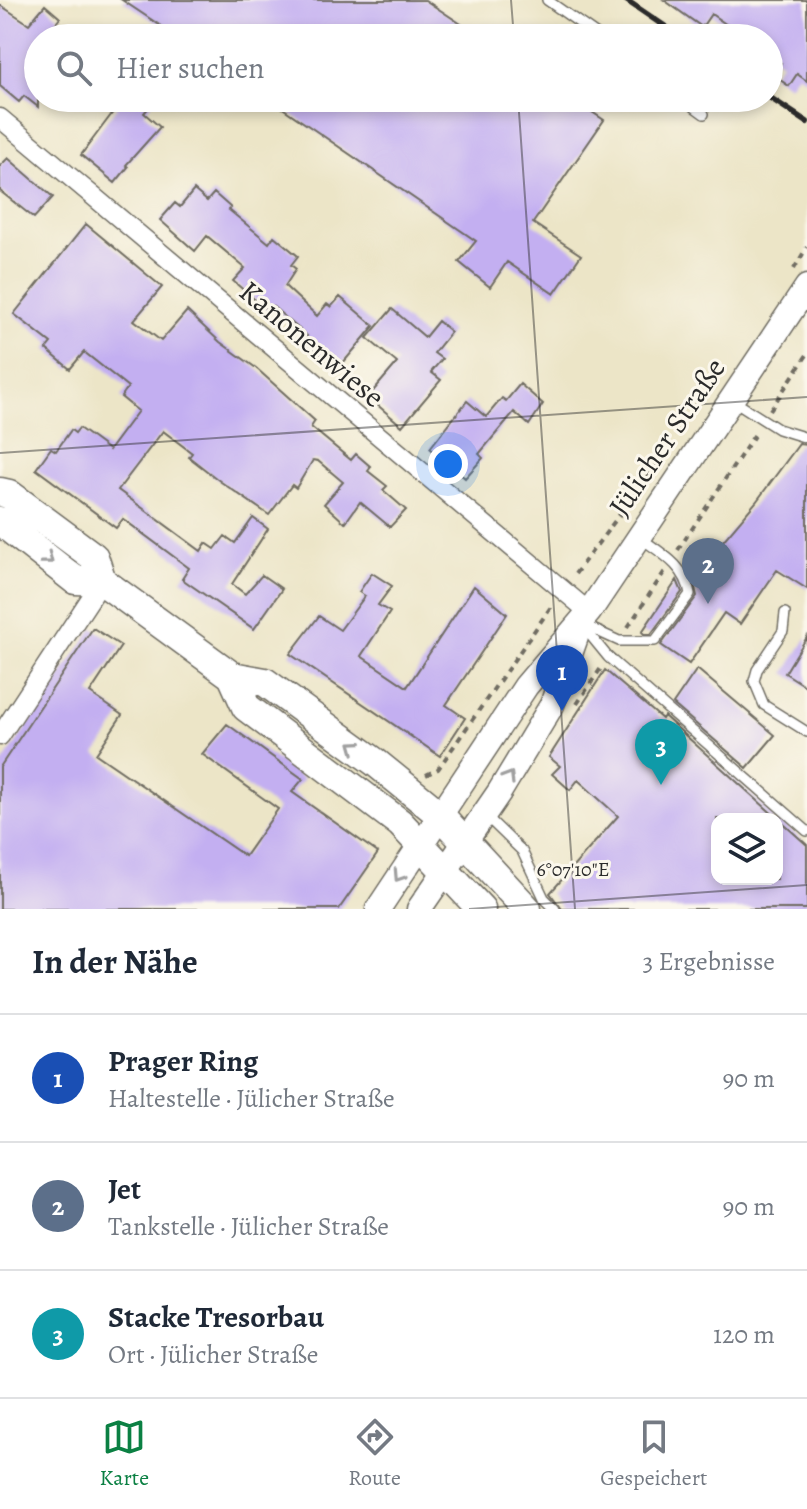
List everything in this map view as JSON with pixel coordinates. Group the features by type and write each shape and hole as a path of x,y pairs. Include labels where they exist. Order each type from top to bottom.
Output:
{"main road":[{"name":"Jülicher Straße","path":"378,909 433,857 453,828 526,686 585,618 807,287"},
{"path":"0,492 9,494 94,557 102,581"},
{"path":"0,521 75,580 102,581 232,676 265,682 375,762 453,828 527,909"},
{"name":"Jülicher Straße","path":"419,909 433,857 453,828 485,815 552,705 585,618"},
{"path":"232,676 246,707 386,812 481,909"}],"street":[{"name":"Kanonenwiese","path":"0,118 585,618"},
{"path":"0,736 102,581"}],"lane":[{"path":"547,0 581,24"},
{"path":"731,399 788,433 805,434"},
{"path":"585,618 619,641 655,641 690,594 688,581 672,560 639,537"},
{"path":"785,613 783,631 757,670 754,681 764,705 807,732"},
{"path":"585,618 608,657 807,831"},
{"path":"485,815 522,851 544,898 555,909"}],"path":[{"path":"619,641 807,355"},
{"path":"574,709 608,657"}],"building":[{"path":"122,0 425,0 461,24 158,24"},
{"path":"664,0 807,0 807,81 797,74 789,86 783,82 783,24 726,24 711,14 704,24 698,24"},
{"path":"0,5 29,24 24,24 24,96 19,102 0,86"},
{"path":"45,5 60,18 55,24 29,24"},
{"path":"113,112 145,112 160,127 126,165 128,167 115,183 81,155"},
{"path":"288,112 592,112 604,120 533,223 581,255 554,294 507,262 490,287 459,262 476,241"},
{"path":"8,158 53,197 34,218 0,191 0,166"},
{"path":"194,190 207,201 214,193 231,208 229,210 269,243 274,236 298,256 291,265 296,269 285,286 317,316 327,304 331,307 340,297 374,326 337,370 303,341 307,336 272,306 268,311 233,281 245,268 207,236 195,251 160,220 175,203 180,207"},
{"path":"86,224 162,287 134,320 161,341 187,311 315,421 311,427 351,460 356,454 371,467 368,471 387,486 383,490 406,510 390,527 360,502 345,523 324,504 343,482 313,460 296,488 292,485 269,515 189,457 192,453 163,431 118,490 201,551 206,543 215,549 225,536 235,543 253,518 268,529 232,584 245,594 262,575 282,589 254,629 182,579 189,568 123,519 116,528 36,469 51,448 56,451 71,430 75,433 79,428 109,450 138,411 121,397 128,387 84,352 70,369 46,349 51,343 14,314"},
{"path":"392,309 425,337 438,321 451,332 434,353 442,359 431,372 441,380 402,426 368,397 397,363 367,338"},
{"path":"520,384 543,404 529,425 514,412 479,454 483,458 465,478 430,448 467,401 486,417 502,398 506,401"},
{"path":"799,444 807,445 807,589 777,570 740,624 724,613 689,664 661,645 697,596 692,575 708,552 712,554 756,502"},
{"path":"372,573 392,586 378,605 390,612 361,656 407,687 474,586 507,614 446,705 465,718 440,756 290,654 319,616 340,630 365,596 359,592"},
{"path":"677,580 682,592 651,634 644,634 642,632"},
{"path":"93,628 121,646 90,693 122,715 96,754 245,856 278,809 202,754 227,724 303,779 292,792 378,853 339,909 0,909 0,767"},
{"path":"807,637 807,687 785,673"},
{"path":"697,669 775,735 747,768 673,704"},
{"path":"605,670 662,719 664,716 772,813 711,813 711,885 783,885 783,823 807,845 807,909 562,909 550,893 618,816 578,780 570,790 552,774 560,766 549,757"}],"railway":[{"path":"626,0 661,24"},
{"path":"783,106 807,122"}],"place":[{"name":"Jet","path":"708,604"},
{"name":"Prager Ring","path":"562,711"},
{"name":"Stacke Tresorbau","path":"661,785"}]}
